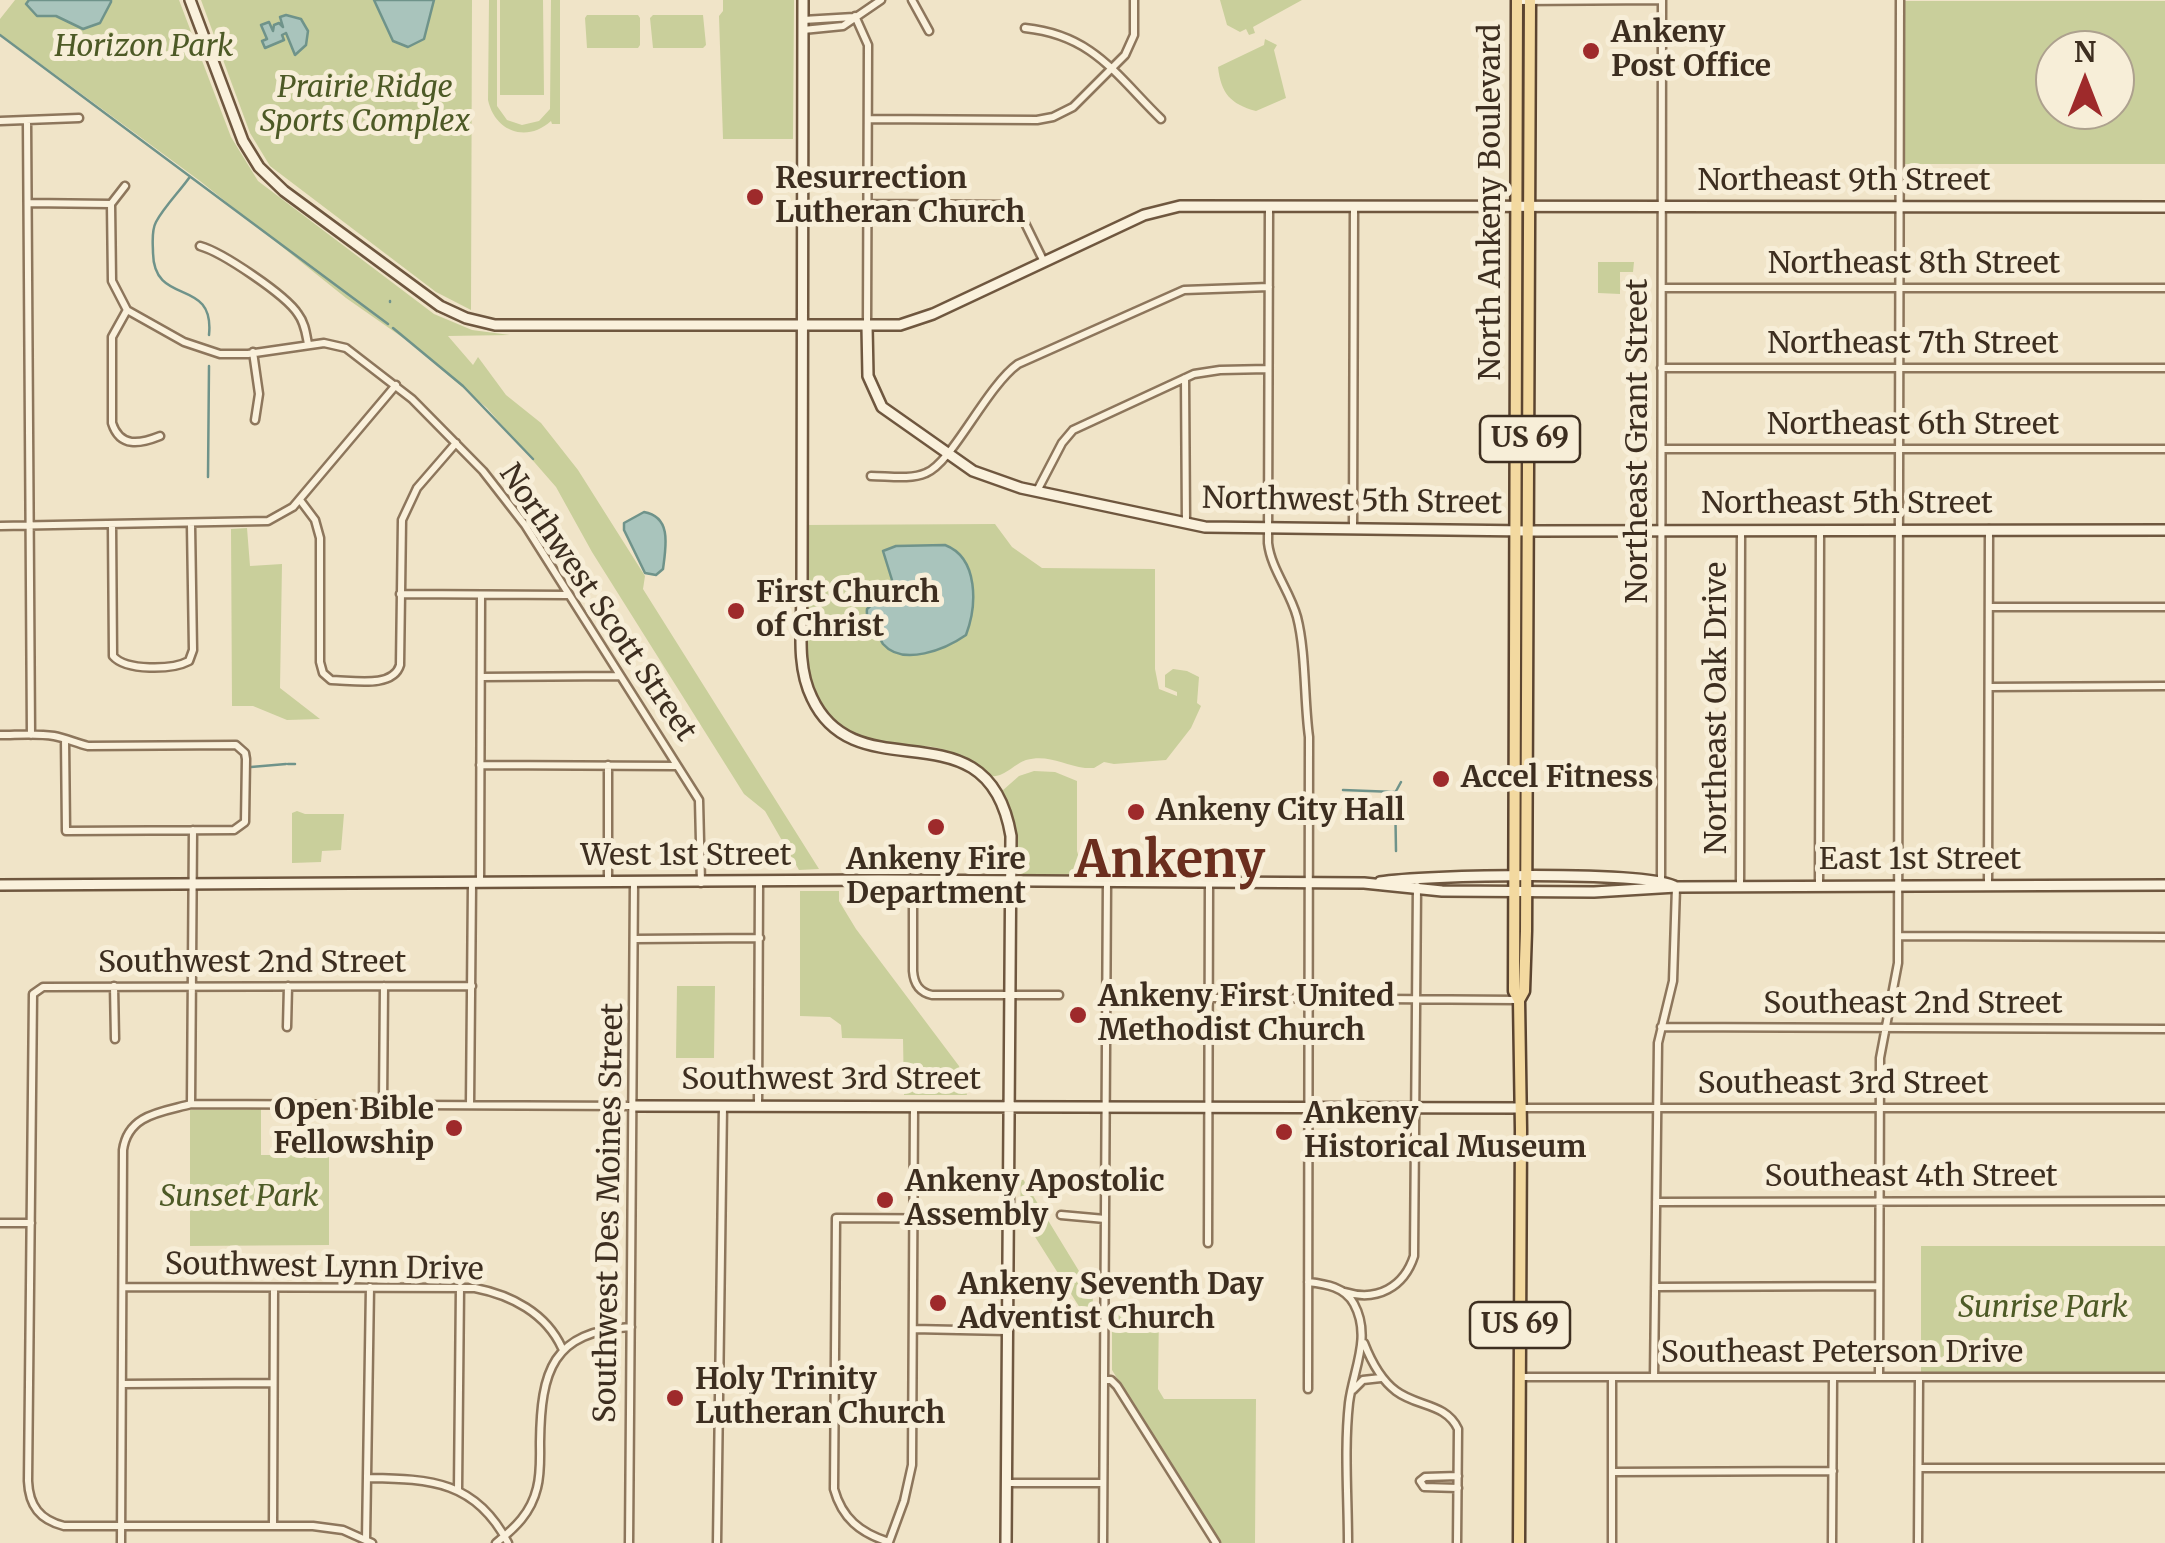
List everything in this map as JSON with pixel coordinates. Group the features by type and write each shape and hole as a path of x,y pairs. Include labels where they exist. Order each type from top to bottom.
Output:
{"main road":[{"name":"North Ankeny Boulevard","path":"1517,0 1524,206"},
{"name":"North Ankeny Boulevard","path":"1521,884 1524,206 1530,1"},
{"name":"US 69","path":"1518,1543 1521,1108 1519,1000 1514,990 1521,884"}],"street":[{"name":"Northeast 9th Street","path":"190,0 243,141 259,167 284,192 440,306 466,318 510,326 900,325 1160,209 1186,205 2165,207"},
{"path":"803,0 802,661 811,697 825,718 853,740 885,750 935,752 958,760 978,773 1000,800 1009,824 1006,1543"},
{"path":"803,25 832,29 881,0"},
{"path":"912,0 929,30"},
{"path":"868,119 1044,119 1074,107 1132,42 1134,0"},
{"path":"1517,0 1662,0"},
{"name":"Northeast Grant Street","path":"1661,882 1662,0"},
{"path":"1878,1377 1880,1107 1884,1028 1896,981 1898,936 1900,0"},
{"path":"855,16 868,45 867,326"},
{"path":"1025,28 1053,31 1090,48 1162,119"},
{"path":"0,121 80,118"},
{"path":"27,121 32,735"},
{"path":"125,186 112,204 112,282 127,310 112,337 114,430 132,443 160,436"},
{"path":"28,204 112,204"},
{"path":"867,204 1006,205 1020,213 1044,262"},
{"path":"1268,206 1268,528 1271,558 1290,595 1301,634 1309,743 1308,1389"},
{"path":"1353,529 1354,207"},
{"path":"200,246 224,255 289,304 300,316 308,344"},
{"path":"871,476 922,475 937,466 996,383 1018,364 1184,290 1269,287"},
{"name":"Northeast 8th Street","path":"1662,288 2165,288"},
{"name":"Northwest Scott Street","path":"127,310 196,348 220,354 308,344 346,348 396,385 456,442 508,501 700,805 701,883"},
{"name":"Northwest 5th Street","path":"867,326 867,368 878,401 894,417 986,478 1229,529 1523,531"},
{"path":"253,352 259,394 254,420"},
{"name":"Northeast 7th Street","path":"1661,368 2165,368"},
{"path":"1036,490 1073,430 1185,378 1220,370 1268,370"},
{"path":"1185,378 1186,523"},
{"path":"0,526 262,523 285,513 300,500 396,385"},
{"path":"300,500 315,520 320,538 322,674 331,680 384,680 396,676 400,665 404,511 417,488 456,442"},
{"name":"Northeast 6th Street","path":"1662,449 2165,448"},
{"path":"112,525 112,650 116,661 126,665 179,666 189,660 193,650 191,525"},
{"path":"1819,886 1820,530"},
{"path":"1988,886 1989,530"},
{"name":"Northeast 5th Street","path":"1523,531 2165,530"},
{"name":"Northeast Oak Drive","path":"1740,531 1740,886"},
{"path":"400,594 569,595"},
{"path":"470,1106 481,595"},
{"path":"1989,607 2165,607"},
{"path":"481,676 621,676"},
{"path":"1988,687 2165,686"},
{"path":"0,735 65,739 88,746 241,747 246,759 245,822 234,830 66,831 65,739"},
{"path":"480,765 678,766"},
{"path":"608,766 608,883"},
{"path":"191,1104 192,830"},
{"path":"913,880 913,971 920,990 932,995 1053,994"},
{"name":"West 1st Street","path":"0,885 913,880 1521,884"},
{"path":"1103,1543 1107,881"},
{"path":"758,1106 760,882"},
{"path":"1208,1243 1209,882"},
{"name":"East 1st Street","path":"1521,884 1661,882 1676,886"},
{"name":"Southwest Des Moines Street","path":"629,1543 634,883"},
{"path":"1386,1382 1370,1359 1359,1315 1360,1304 1398,1283 1414,1256 1417,883"},
{"name":"East 1st Street","path":"1521,884 1645,890 1676,886 2165,885"},
{"path":"1654,1377 1658,1042 1673,981 1676,886"},
{"path":"1898,936 2165,938"},
{"path":"635,939 760,938"},
{"path":"114,986 114,1039"},
{"name":"Southwest 2nd Street","path":"31,1223 34,991 43,987 114,986 472,986"},
{"path":"288,986 288,1027"},
{"path":"383,1105 384,986"},
{"path":"1106,997 1519,1000"},
{"name":"Southeast 2nd Street","path":"1661,1028 2165,1029"},
{"name":"Southwest 3rd Street","path":"123,1287 126,1136 143,1117 191,1104 1521,1108"},
{"path":"717,1543 722,1106"},
{"path":"914,1106 912,1218 912,1465 888,1543 851,1522 834,1489 836,1218 912,1218 1008,1219"},
{"name":"Southeast 3rd Street","path":"1521,1108 2165,1108"},
{"name":"Southeast 4th Street","path":"1656,1202 2165,1201"},
{"path":"1061,1215 1105,1219"},
{"path":"0,1223 31,1223 28,1493 35,1509 48,1521 73,1527 330,1528 369,1541 370,1288"},
{"path":"1308,1282 1372,1296"},
{"path":"1655,1287 1878,1286"},
{"path":"121,1543 123,1287"},
{"name":"Southwest Lynn Drive","path":"123,1287 460,1287 489,1291 515,1300 541,1319 562,1348"},
{"path":"458,1490 460,1287"},
{"path":"272,1526 274,1288"},
{"path":"1345,1292 1359,1315"},
{"path":"496,1543 506,1540 521,1522 536,1492 541,1397 546,1377 562,1348 597,1331 631,1328"},
{"path":"912,1329 1007,1331"},
{"path":"1348,1543 1351,1394 1361,1330"},
{"path":"1351,1394 1363,1380 1376,1377 1405,1397 1451,1416 1458,1428 1457,1543"},
{"path":"1612,1377 1612,1543"},
{"path":"1832,1543 1833,1377"},
{"path":"1918,1543 1919,1377"},
{"name":"Southeast Peterson Drive","path":"1520,1378 2165,1377"},
{"path":"1104,1380 1117,1386 1216,1543"},
{"path":"122,1384 274,1384"},
{"path":"1918,1468 2165,1468"},
{"path":"1613,1472 1832,1470"},
{"path":"1458,1476 1425,1476 1420,1481 1424,1487 1458,1488"},
{"path":"369,1478 426,1480 458,1490 486,1510 506,1540"},
{"path":"1006,1483 1103,1483"}],"green space":[{"name":"Horizon Park","path":"15,0 179,0 231,137 258,181 434,314 472,330 510,335 448,336 473,365 478,357 506,395 541,423 578,470 645,576 643,589 819,869 799,870 765,811 744,794 592,552 556,487 487,408 409,342 346,298 200,181 0,34 0,19"},
{"name":"Prairie Ridge Sports Complex","path":"201,0 472,0 471,310 436,292 270,166 250,133"},
{"path":"489,0 497,0 497,106 507,120 522,125 539,121 550,109 551,0 560,0 560,124 551,121 532,132 522,132 497,120 488,100"},
{"path":"500,0 543,0 544,95 500,95"},
{"path":"723,0 794,0 793,139 723,139 719,16"},
{"path":"1220,0 1302,0 1253,27 1255,33 1249,35 1246,29 1240,32 1227,25"},
{"path":"1903,1 2165,1 2165,164 1904,164"},
{"path":"587,15 638,15 640,45 587,48"},
{"path":"653,15 703,15 706,45 653,48"},
{"path":"1265,39 1277,45 1274,50 1286,98 1256,111 1228,96 1218,67 1264,45"},
{"path":"1598,262 1634,262 1633,272 1620,272 1620,294 1598,293"},
{"path":"995,524 1012,547 1042,568 1155,569 1155,669 1159,689 1177,696 1177,692 1165,687 1165,675 1173,669 1187,671 1199,677 1197,703 1201,706 1191,728 1166,760 1104,762 1085,768 1034,758 992,776 938,748 870,742 849,733 821,706 807,650 806,525"},
{"path":"247,528 250,566 282,564 280,688 320,719 287,720 253,706 232,706 231,529"},
{"path":"1034,771 1055,772 1077,781 1077,851 1084,874 1023,875 1017,870 1014,826 1002,791 1019,776"},
{"path":"292,813 344,814 341,850 322,851 321,862 292,863"},
{"path":"800,891 839,891 839,901 856,929 959,1066 967,1095 904,1095 903,1039 842,1038 841,1025 830,1017 800,1016"},
{"path":"677,986 715,986 714,1058 676,1058"},
{"name":"Sunset Park","path":"261,1109 261,1155 329,1155 329,1245 190,1246 190,1110"},
{"path":"1021,1176 1093,1294 1092,1327 1020,1213"},
{"name":"Sunrise Park","path":"1921,1246 2165,1246 2165,1372 1921,1372"},
{"path":"1112,1308 1159,1308 1158,1389 1164,1399 1256,1399 1255,1543 1219,1543 1112,1370"}],"water":[{"path":"29,0 111,2 100,23 83,29 56,16 37,16 26,4"},
{"path":"374,0 434,0 424,39 408,47 393,41"},
{"path":"280,17 301,19 308,31 306,45 295,55 286,33 282,35 284,40 265,48 262,41 267,39 261,25 269,22 273,31 279,23 283,27"},
{"path":"644,512 659,520 665,534 663,569 656,575 645,573 624,530 624,523"},
{"path":"945,545 964,560 972,584 972,611 966,635 924,653 891,651 883,644 867,613 892,580 883,551 896,546"}],"waterway":[{"path":"0,35 388,324"},
{"path":"189,178 156,222 153,253 163,281 203,305 209,335"},
{"path":"393,328 463,386 533,459"},
{"path":"208,477 209,366"},
{"path":"251,767 286,764"},
{"path":"288,764 295,764"},
{"path":"1395,793 1401,782"},
{"path":"1343,790 1395,792 1396,851"}],"place":[{"name":"Ankeny Post Office","path":"1591,51"},
{"name":"Resurrection Lutheran Church","path":"755,197"},
{"name":"First Church of Christ","path":"736,611"},
{"name":"Accel Fitness","path":"1441,779"},
{"name":"Ankeny City Hall","path":"1136,812"},
{"name":"Ankeny Fire Department","path":"936,827"},
{"name":"Ankeny First United Methodist Church","path":"1078,1015"},
{"name":"Open Bible Fellowship","path":"454,1128"},
{"name":"Ankeny Historical Museum","path":"1284,1132"},
{"name":"Ankeny Apostolic Assembly","path":"885,1200"},
{"name":"Ankeny Seventh Day Adventist Church","path":"938,1303"},
{"name":"Holy Trinity Lutheran Church","path":"675,1398"}],"district":[{"name":"Ankeny","path":"1170,863"}]}
